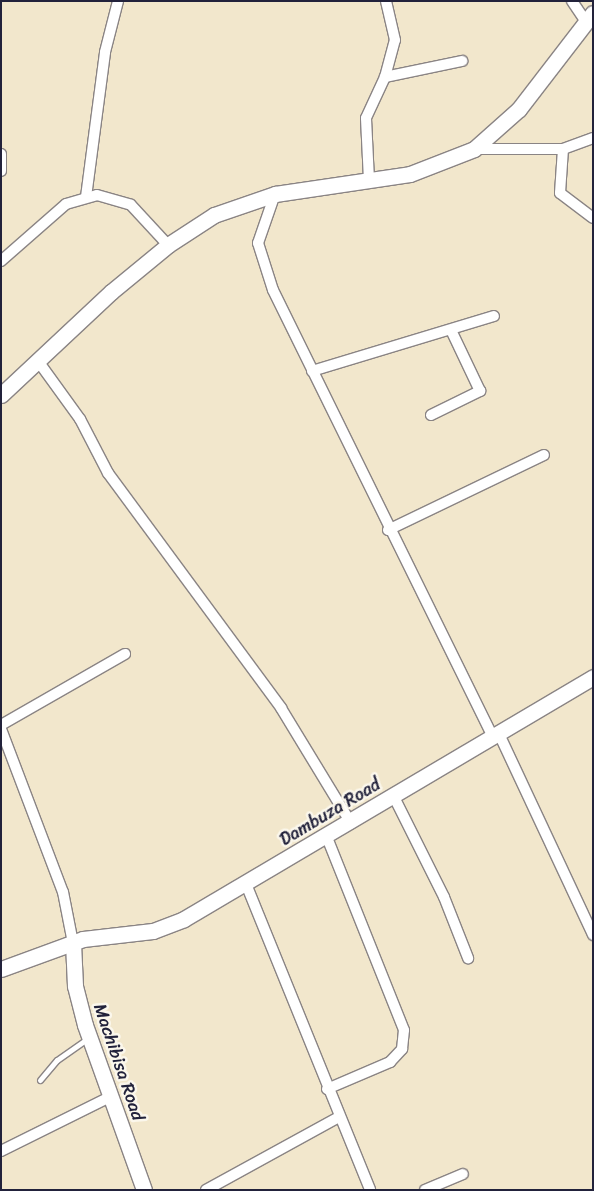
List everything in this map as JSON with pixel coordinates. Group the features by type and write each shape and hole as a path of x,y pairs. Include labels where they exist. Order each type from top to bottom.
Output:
{"street":[{"path":"86,196 105,52 118,1"},
{"path":"368,180 366,118 385,77 395,40 386,1"},
{"path":"1,394 168,245 214,215 275,194 410,174 474,149 519,109 589,18 572,1"},
{"path":"385,77 462,61"},
{"path":"474,149 563,148 593,138"},
{"path":"563,148 560,193 593,218"},
{"path":"1,154 1,171"},
{"path":"275,194 258,248 312,371 388,530 496,736 593,935"},
{"path":"1,262 54,213 86,196 112,196 131,205 168,245"},
{"path":"312,371 452,332 494,316"},
{"path":"431,415 480,391 452,332"},
{"path":"38,361 80,419 108,473 277,702 351,823"},
{"path":"388,530 544,454"},
{"path":"1,725 125,654"},
{"name":"Dambuza Road","path":"1,969 73,943 161,928 246,884 327,837 393,795 496,736 593,677"},
{"path":"1,729 63,892 73,943"},
{"path":"393,795 444,897 468,958"},
{"path":"327,837 404,1030 402,1049 390,1062 327,1089"},
{"path":"246,884 327,1089 370,1190"},
{"name":"Machibisa Road","path":"73,943 74,986 110,1097 144,1190"},
{"path":"1,1151 110,1097"},
{"path":"206,1190 339,1117"},
{"path":"425,1190 463,1174"}],"lane":[{"path":"40,1080 57,1060 90,1037"}]}
